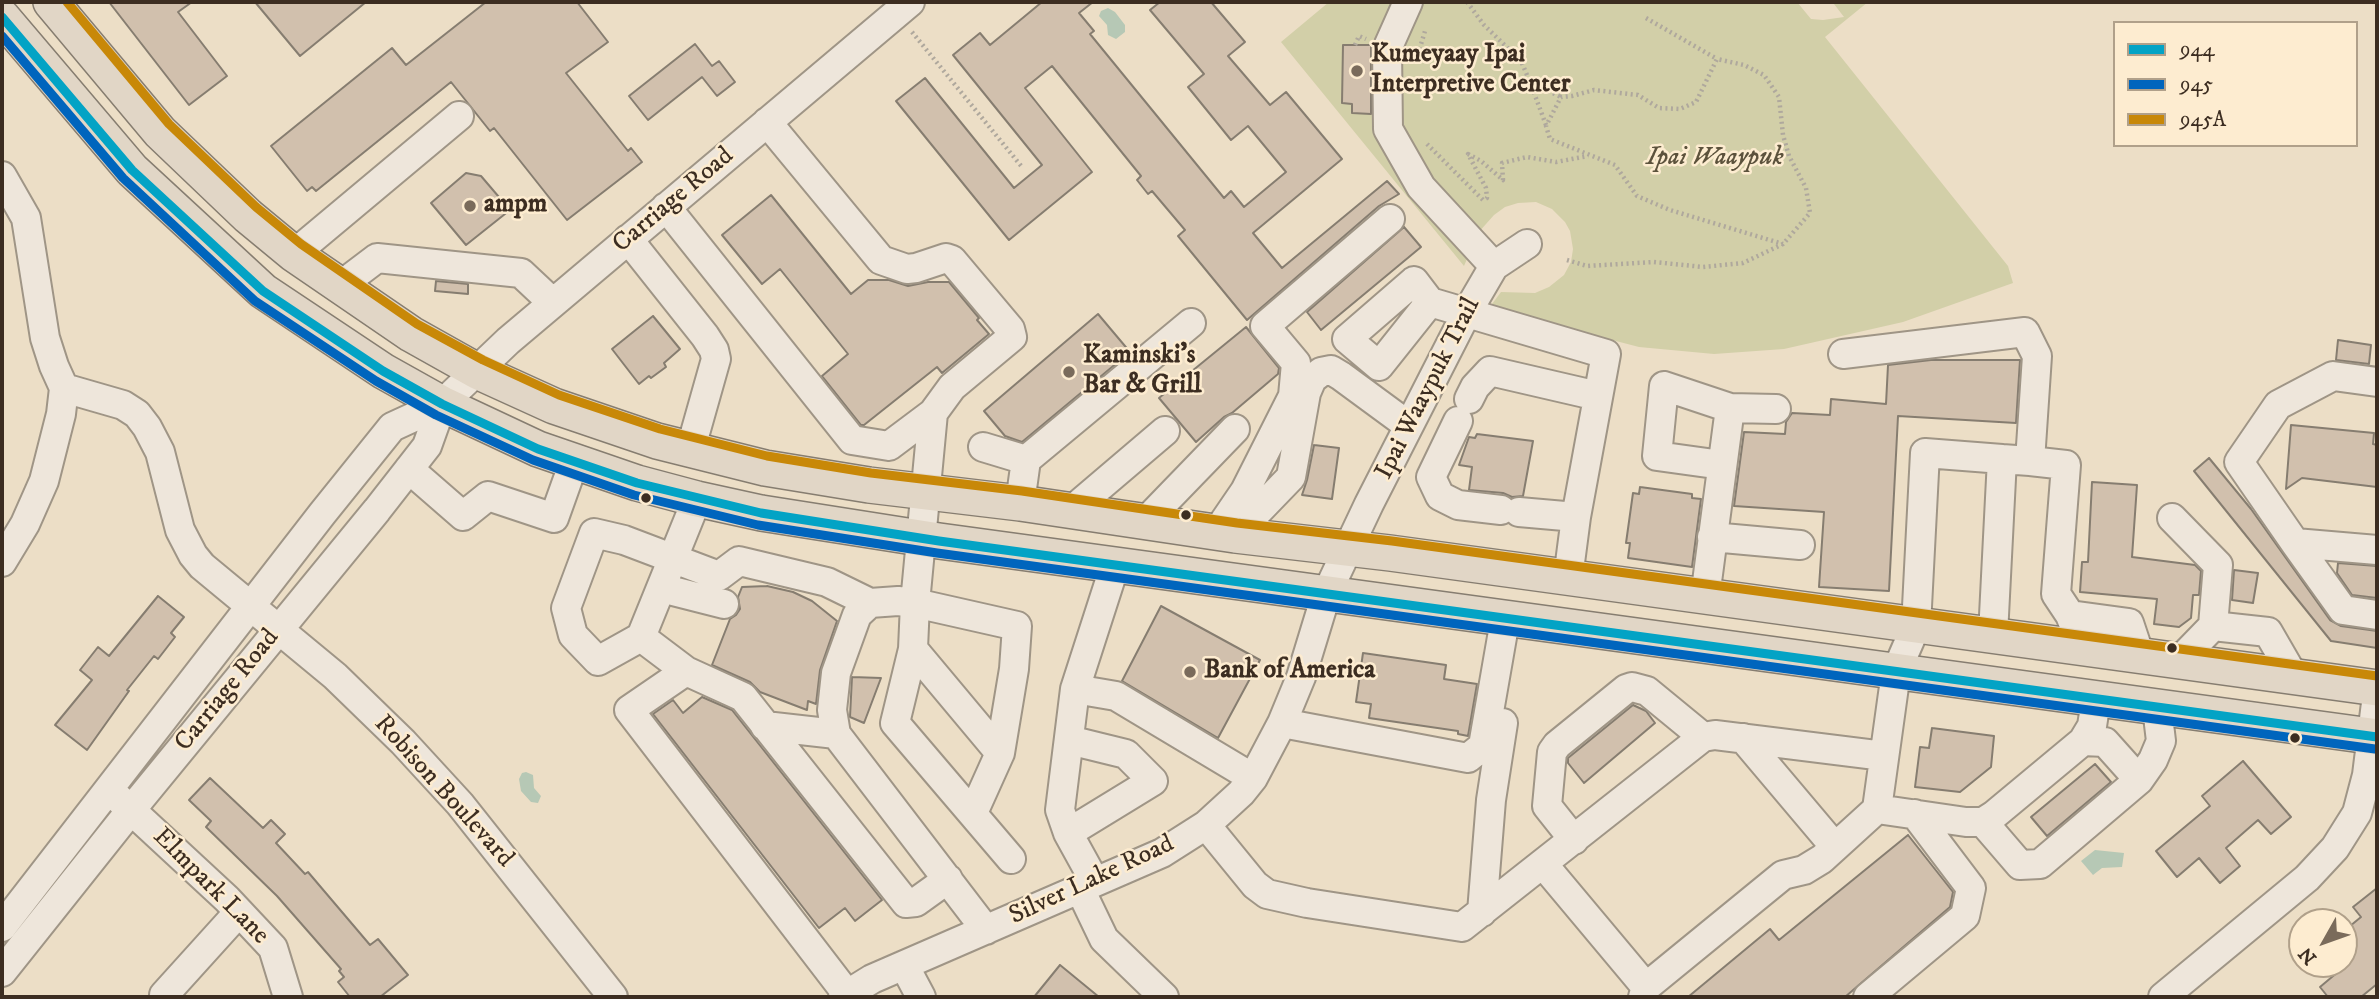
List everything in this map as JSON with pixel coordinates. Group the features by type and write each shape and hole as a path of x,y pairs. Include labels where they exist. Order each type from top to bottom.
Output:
{"main road":[{"path":"51,2 160,132 248,216 294,254 411,334 477,371 554,406 690,451 765,468 869,485 1020,503 1226,534 1349,548 2377,688"},
{"path":"2,17 132,170 264,291 383,371 442,404 538,449 574,462 696,499 761,513 920,538 2374,737"}],"street":[{"path":"1408,2 1387,49 1388,129 1421,187 1494,265"},
{"name":"Carriage Road","path":"2,928 392,427 442,404 553,303 903,7"},
{"path":"294,254 459,116"},
{"path":"666,207 848,436 857,442 889,446 933,413 952,387 1012,337 1010,329 952,260 946,258 907,269 881,260 767,122"},
{"path":"2,176 26,218 45,338 64,388 61,414 44,481 25,524 4,553"},
{"path":"1226,534 1293,396 1296,363 1265,326 1390,219"},
{"path":"628,239 714,350 716,359 690,451"},
{"name":"Ipai Waaypuk Trail","path":"1349,548 1368,504 1494,265 1527,244"},
{"path":"340,286 377,258 521,272 553,303"},
{"path":"1430,302 1606,354 1576,517 1568,578"},
{"path":"1020,503 1026,460 1191,323"},
{"path":"1843,354 2025,332 2037,356 2016,460 1993,635"},
{"path":"1226,534 1292,477 1306,393 1312,379 1321,372 1331,370 1341,376 1409,426"},
{"path":"1576,517 1458,505 1440,496 1431,477 1475,387 1490,371 1598,396"},
{"path":"2377,382 2333,376 2278,405 2239,462 2343,610 2377,615"},
{"path":"1722,465 1657,456 1664,386 1730,408 1776,409"},
{"name":"Robison Boulevard","path":"64,388 123,405 137,414 147,426 160,452 186,543 202,566 345,685 403,742 460,804 613,997"},
{"name":"Carriage Road","path":"2,972 427,446 442,404"},
{"path":"1704,597 1730,408"},
{"path":"933,413 912,649 895,723 1011,859"},
{"path":"1145,522 1235,429"},
{"path":"1071,511 1165,431"},
{"path":"869,485 874,444"},
{"path":"983,447 1026,460"},
{"path":"1543,864 1645,992 1783,875 1804,870 1822,859 1877,809 1896,672 1916,626 1924,453 2066,465 2056,594 2070,615 2083,648"},
{"path":"409,469 463,516 488,496 554,518 574,462"},
{"path":"696,499 673,558 641,637 597,661 573,635 566,608 594,533 673,558 719,576 739,561 827,582 870,603 915,603 1017,626 1014,669 1000,753 973,813"},
{"path":"2172,518 2218,565 2213,626 2179,661"},
{"path":"1713,537 1800,545"},
{"path":"2295,543 2377,550"},
{"name":"Silver Lake Road","path":"845,996 872,979 1162,853 1206,825 1241,793 1253,778 1282,723 1301,677 1326,595 1349,548"},
{"path":"1115,565 1076,689 1060,810 1104,939 1164,997"},
{"path":"661,588 724,604"},
{"path":"870,603 856,615 836,673 832,710 836,734 986,930"},
{"path":"2070,615 2129,623 2140,656"},
{"path":"1282,723 1468,758 1483,746 1511,621"},
{"path":"1482,912 1491,800 1511,621"},
{"path":"2213,626 2268,632 2294,677"},
{"path":"641,637 686,671 743,697 906,903 916,902 948,879"},
{"path":"912,649 1000,753"},
{"path":"686,671 629,710 845,996"},
{"path":"1574,840 1547,806 1552,752 1626,688 1647,691 1703,737"},
{"path":"1076,689 1116,696 1253,778"},
{"path":"2163,997 2307,878 2335,848 2357,813 2374,737 2377,695"},
{"path":"1877,809 1983,822 2083,741 2092,726 2096,700"},
{"path":"1983,822 2020,865 2040,864 2139,780 2153,760 2161,741 2157,708"},
{"path":"765,726 836,734"},
{"path":"1206,825 1255,886 1268,894 1289,900 1462,927 1703,737 1715,735 1884,756"},
{"path":"1743,738 1835,847"},
{"path":"1068,833 1153,780 1126,754 1069,740"},
{"path":"2083,741 2105,742 2139,780"},
{"name":"Elmpark Lane","path":"110,791 239,912 273,948 288,997"},
{"path":"1868,997 1965,916 1971,888 1914,814"},
{"path":"164,995 239,912"},
{"path":"904,965 920,997"}],"path":[{"path":"1467,2 1484,25 1521,61 1550,139 1615,165 1637,196 1670,210 1783,244"},
{"path":"903,7 1022,167"},
{"path":"1567,260 1587,266 1654,262 1703,267 1743,263 1783,244 1810,213 1806,188 1789,156 1783,135 1779,97 1764,75 1744,65 1717,59 1646,18"},
{"path":"1530,82 1560,97 1594,90 1638,95 1659,108 1680,109 1696,102 1717,59"},
{"path":"1546,126 1560,97"},
{"path":"1434,151 1483,200 1487,198 1486,188 1468,154 1481,161 1503,180 1502,163 1527,156 1556,162 1589,155"}],"green space":[{"name":"Ipai Waaypuk","path":"1329,2 1797,2 1811,19 1823,20 1844,17 1834,2 1868,2 1825,37 2008,266 2013,283 1903,322 1784,349 1714,354 1639,347 1489,308 1501,292 1535,293 1549,287 1564,275 1571,262 1573,249 1570,231 1552,209 1536,202 1505,207 1478,233 1464,266 1281,42"}],"shaded area":[{"path":"1108,8 1115,12 1125,25 1125,32 1116,39 1108,35 1107,25 1099,16 1101,11"},
{"path":"522,773 533,775 534,788 541,796 538,803 531,802 521,791 519,779"},
{"path":"2095,850 2124,853 2122,867 2102,868 2093,875 2081,861"}],"building":[{"path":"109,2 192,2 178,12 227,76 189,105"},
{"path":"255,2 366,2 300,56"},
{"path":"486,2 577,2 608,42 566,73 628,151 631,148 642,162 567,220 494,128 490,131 451,82 316,191 312,187 307,191 271,146 392,48 406,65"},
{"path":"1042,2 1093,2 1079,13 1094,31 1090,34 1224,198 1231,191 1244,207 1286,172 1248,126 1231,140 1188,87 1204,74 1150,10 1160,2 1211,2 1245,42 1228,56 1270,105 1286,92 1342,159 1253,233 1282,268 1387,181 1399,194 1379,206 1247,320 1178,236 1185,230 1152,191 1148,194 1137,180 1141,176 1052,66 1025,88 1092,172 1009,240 896,101 925,78 1014,188 1042,165 953,55 980,33 990,45"},
{"path":"695,44 712,66 719,61 735,82 717,96 702,77 648,120 629,96"},
{"name":"Kumeyaay Ipai Interpretive Center","path":"1343,45 1371,45 1371,114 1352,113 1352,104 1342,103"},
{"name":"ampm","path":"466,173 481,176 510,210 466,245 431,203"},
{"path":"771,195 851,294 868,280 889,280 908,286 949,282 989,334 942,373 937,367 861,425 822,376 848,354 780,269 762,284 722,235"},
{"path":"1404,227 1421,247 1321,330 1307,312"},
{"path":"436,281 468,284 468,294 435,291"},
{"name":"Kaminski's Bar & Grill","path":"1098,314 1130,352 1022,442 1005,436 984,411"},
{"path":"653,316 680,349 664,363 666,367 639,384 612,349"},
{"path":"1246,327 1279,368 1278,374 1196,442 1159,398"},
{"path":"2338,340 2371,345 2369,364 2336,360"},
{"path":"1931,360 2020,360 2016,423 1898,416 1889,591 1819,587 1824,512 1734,506 1744,432 1785,434 1786,422 1792,413 1830,415 1831,399 1886,404 1888,365"},
{"path":"2291,425 2374,433 2373,444 2377,445 2377,487 2302,478 2286,489"},
{"path":"1477,434 1533,441 1523,496 1512,497 1503,493 1469,490 1472,467 1459,465 1469,437 1475,438"},
{"path":"1314,445 1339,448 1332,499 1302,495"},
{"path":"2209,458 2251,509 2330,620 2341,626 2377,631 2377,648 2331,641 2194,471"},
{"path":"2092,482 2137,485 2132,557 2195,565 2201,571 2199,595 2193,595 2191,618 2179,627 2154,624 2157,599 2080,592 2082,562 2088,562"},
{"path":"1640,487 1692,494 1692,498 1701,499 1692,567 1628,558 1630,543 1626,543 1633,493 1639,494"},
{"path":"2338,563 2377,566 2377,598 2352,595 2337,573"},
{"path":"2234,570 2258,573 2253,603 2232,600"},
{"path":"767,586 793,592 812,601 837,621 820,670 816,704 808,701 807,710 760,692 750,682 712,665 730,619 740,609 738,597 742,587"},
{"path":"158,596 184,617 171,633 175,637 158,659 154,656 127,690 129,691 87,750 55,725 92,680 80,670 98,647 109,656"},
{"name":"Bank of America","path":"1161,606 1260,660 1218,738 1122,681"},
{"path":"1363,653 1446,665 1444,679 1477,684 1468,736 1458,734 1458,731 1369,718 1371,704 1356,702"},
{"path":"852,677 881,678 864,723 850,717"},
{"path":"702,697 732,710 882,900 855,921 845,908 819,928 653,714 673,700 683,713"},
{"path":"1633,705 1646,711 1655,723 1584,783 1568,763 1568,758"},
{"path":"1932,728 1994,736 1991,767 1960,792 1915,787 1920,747 1929,748"},
{"path":"2243,761 2291,817 2271,834 2258,820 2226,848 2240,866 2220,883 2199,858 2177,877 2156,851 2210,806 2202,796"},
{"path":"2095,764 2111,782 2047,836 2031,817"},
{"path":"210,778 263,828 271,820 285,834 276,843 305,874 308,872 370,945 378,939 408,975 380,997 350,997 338,982 344,977 339,971 341,969 277,896 206,827 211,821 189,800"},
{"path":"1908,835 1953,892 1950,907 1845,997 1688,997 1770,929 1779,940"},
{"path":"2377,888 2377,984 2361,997 2328,997 2320,987 2331,978 2358,978 2358,919 2361,917 2358,908 2353,907"},
{"path":"1060,965 1099,997 1034,997"}],"transit line":[{"name":"945A","path":"67,2 169,124 256,207 301,244 417,324 483,360 559,395 660,429 767,456 871,473 1022,491 1237,523 1392,541 2377,676"},
{"name":"944","path":"2,17 132,170 263,291 383,371 442,404 538,449 637,483 761,513 939,541 2377,737"},
{"name":"945","path":"2,36 123,178 255,301 376,381 436,415 533,460 634,495 758,525 937,553 2375,749"}],"place":[{"name":"Kumeyaay Ipai Interpretive Center","path":"1357,71"},
{"name":"ampm","path":"470,206"},
{"name":"Kaminski's Bar & Grill","path":"1069,372"},
{"name":"Bank of America","path":"1190,672"}]}
